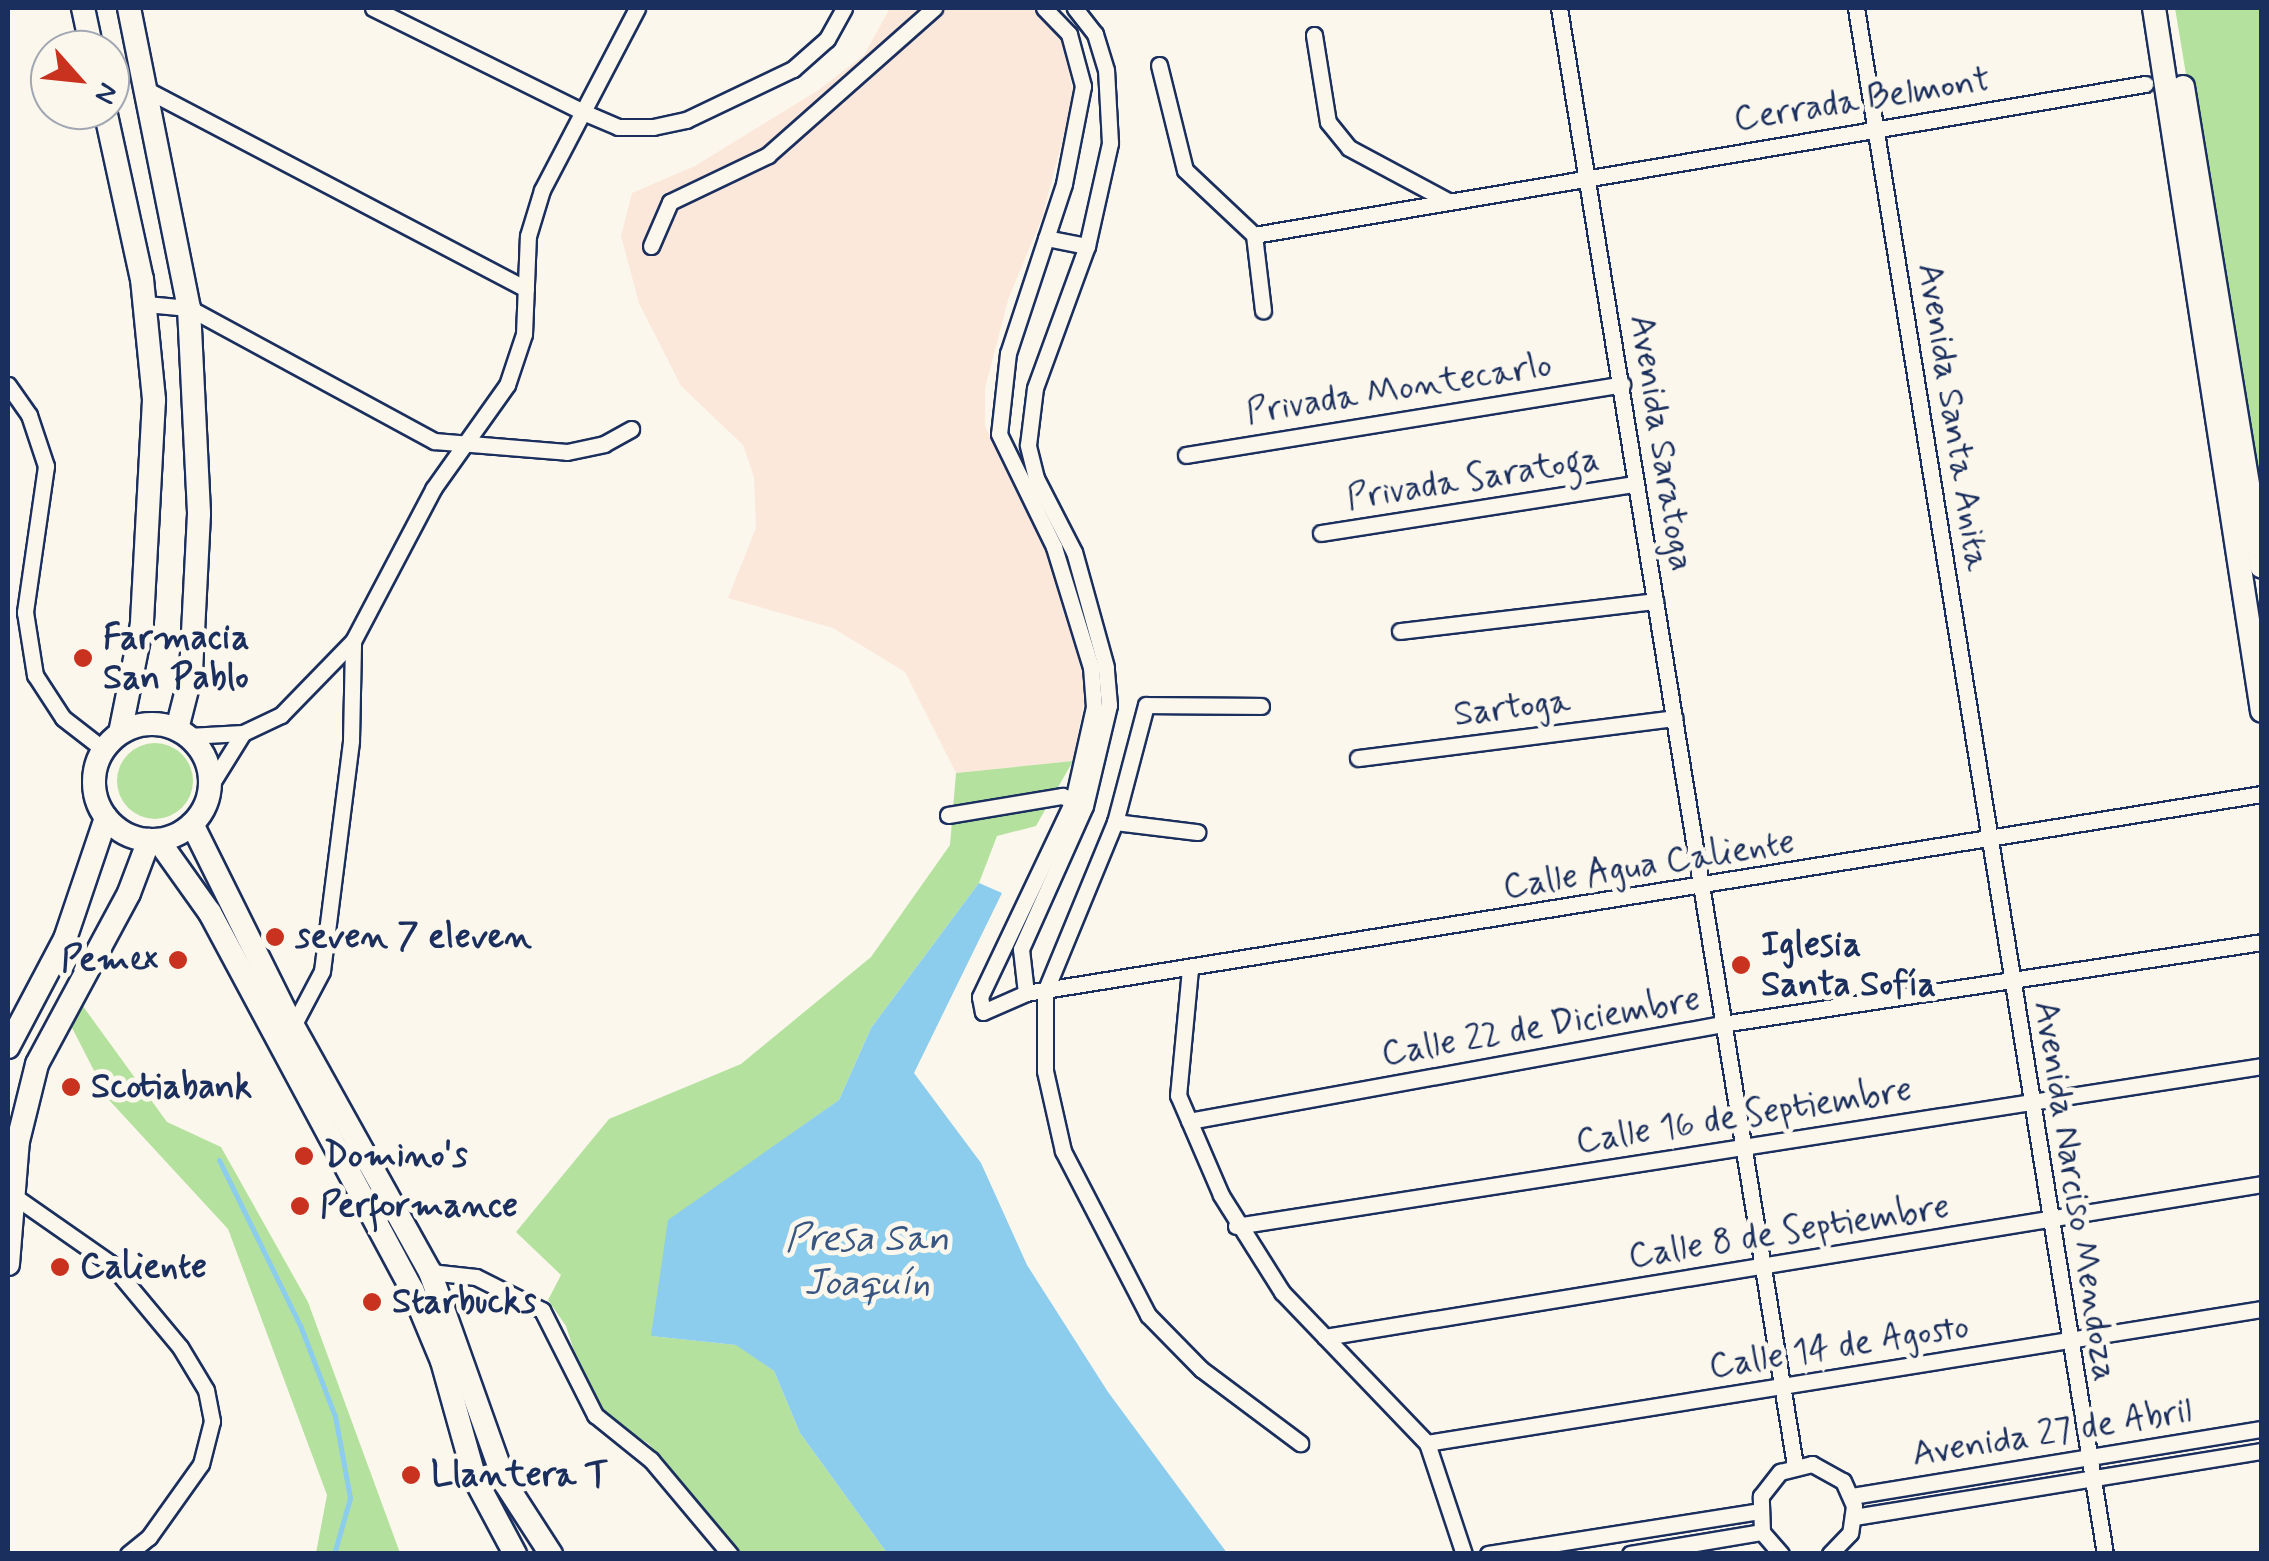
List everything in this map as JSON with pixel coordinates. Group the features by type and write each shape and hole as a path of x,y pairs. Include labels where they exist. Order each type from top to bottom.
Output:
{"main road":[{"path":"129,8 189,308 199,514 190,674 182,732"},
{"path":"2154,8 2262,711"},
{"path":"2170,8 2262,567"},
{"path":"109,130 146,304 156,464 142,624 94,792 106,818 125,834 153,840 192,824 210,786 201,750 182,732 154,723 111,741"},
{"path":"8,1047 65,938 106,818"},
{"path":"192,824 293,1026 430,1272 505,1483 551,1554"},
{"path":"8,1264 10,1196 36,1064 129,893 153,840"},
{"path":"153,840 210,913 412,1289 442,1361 475,1479 515,1554"}],"street":[{"path":"373,8 618,126 686,120 793,69 827,39 844,8"},
{"path":"182,732 243,733 281,715 353,641 424,505 507,386 524,334 528,236 542,190 637,8"},
{"path":"651,246 670,202 768,154 934,8"},
{"path":"1044,8 1069,34 1082,86 1078,129 1008,352 999,434 1054,547 1091,667 1094,707 1079,803"},
{"path":"1026,993 1022,949 1079,803 1109,705 1106,667 1074,552 1036,478 1028,445 1035,388 1087,246 1104,185 1110,109 1094,34 1075,8"},
{"name":"Avenida Saratoga","path":"1559,8 1795,1465"},
{"name":"Avenida Santa Anita","path":"1856,8 1991,837"},
{"path":"1314,35 1328,122 1349,148 1448,201"},
{"path":"1159,64 1185,170 1254,235 1262,310"},
{"name":"Cerrada Belmont","path":"1254,235 2146,84"},
{"path":"146,90 526,289"},
{"path":"1046,238 1087,246"},
{"path":"146,304 189,308 434,441 469,439 567,452 604,444 631,429"},
{"name":"Privada Montecarlo","path":"1186,455 1622,384"},
{"path":"8,385 29,415 46,466 25,612 35,676 63,718 111,741"},
{"name":"Privada Saratoga","path":"1321,533 1635,484"},
{"path":"1400,631 1655,601"},
{"path":"293,1026 325,954 351,740 353,641"},
{"path":"1261,706 1146,705 1115,822 1046,992 1045,1071 1054,1120 1091,1215 1129,1282 1169,1340 1300,1444"},
{"name":"Sartoga","path":"1358,758 1674,718"},
{"path":"210,786 243,733"},
{"name":"Calle Agua Caliente","path":"1079,803 978,1007 988,1014 1026,993 1702,888 2262,794"},
{"path":"948,815 1062,796 1079,803"},
{"path":"1115,822 1197,832"},
{"name":"Avenida Narciso Mendoza","path":"1991,837 2011,984 2104,1554"},
{"name":"Calle 22 de Diciembre","path":"1189,1121 1722,1024 2011,984 2262,942"},
{"path":"1190,969 1176,1068 1189,1121 1236,1226 1282,1292 1427,1443 1464,1554"},
{"name":"Calle 16 de Septiembre","path":"1236,1226 2262,1066"},
{"name":"Calle 8 de Septiembre","path":"1325,1336 2262,1184"},
{"path":"10,1196 110,1263 206,1390 212,1421 201,1464 149,1537 128,1554"},
{"path":"430,1272 476,1278 542,1310 595,1416 651,1460 730,1554"},
{"name":"Calle 14 de Agosto","path":"1427,1443 2262,1310"},
{"name":"Avenida 27 de Abril","path":"1852,1496 2262,1429"},
{"name":"Avenida 27 de Abril","path":"1854,1517 2262,1451"},
{"path":"1782,1554 1762,1532 1758,1512 1769,1482 1795,1465 1830,1470 1852,1496 1854,1517 1850,1533 1830,1554"},
{"path":"1488,1554 1758,1512"},
{"path":"1630,1554 1762,1532"}],"shaded area":[{"path":"890,8 1036,8 1060,31 1074,96 1042,218 1009,297 985,388 985,426 1058,578 1075,633 1085,696 1073,761 956,773 905,672 833,628 728,598 756,528 754,477 743,445 681,386 639,303 621,236 632,193 695,166 817,91 864,55"}],"green space":[{"path":"2175,8 2261,8 2261,528 2180,38"},
{"path":"155,743 182,754 193,781 182,808 155,819 128,808 117,781 128,754"},
{"path":"1073,761 1036,826 997,836 979,883 871,1028 839,1100 783,1140 651,1336 737,1345 774,1371 800,1433 887,1553 737,1553 649,1444 607,1417 585,1385 566,1326 548,1300 561,1275 516,1232 609,1119 741,1064 871,957 950,845 956,773"},
{"path":"77,998 167,1122 221,1147 308,1302 400,1553 316,1553 327,1495 228,1229 109,1100 65,1014"}],"water":[{"name":"Presa San Joaquín","path":"979,883 1002,893 914,1073 981,1163 1027,1265 1108,1392 1227,1553 887,1553 800,1433 774,1371 736,1345 651,1336 668,1220 839,1100 871,1028"}],"waterway":[{"path":"219,1160 300,1325 335,1416 350,1498 334,1554"}],"place":[{"name":"Farmacia San Pablo","path":"83,658"},
{"name":"seven 7 eleven","path":"275,937"},
{"name":"Pemex","path":"178,960"},
{"name":"Iglesia Santa Sofía","path":"1741,965"},
{"name":"Scotiabank","path":"71,1087"},
{"name":"Domino's","path":"304,1156"},
{"name":"Performance","path":"300,1206"},
{"name":"Caliente","path":"60,1267"},
{"name":"Starbucks","path":"372,1302"},
{"name":"Llantera T","path":"411,1475"}]}
